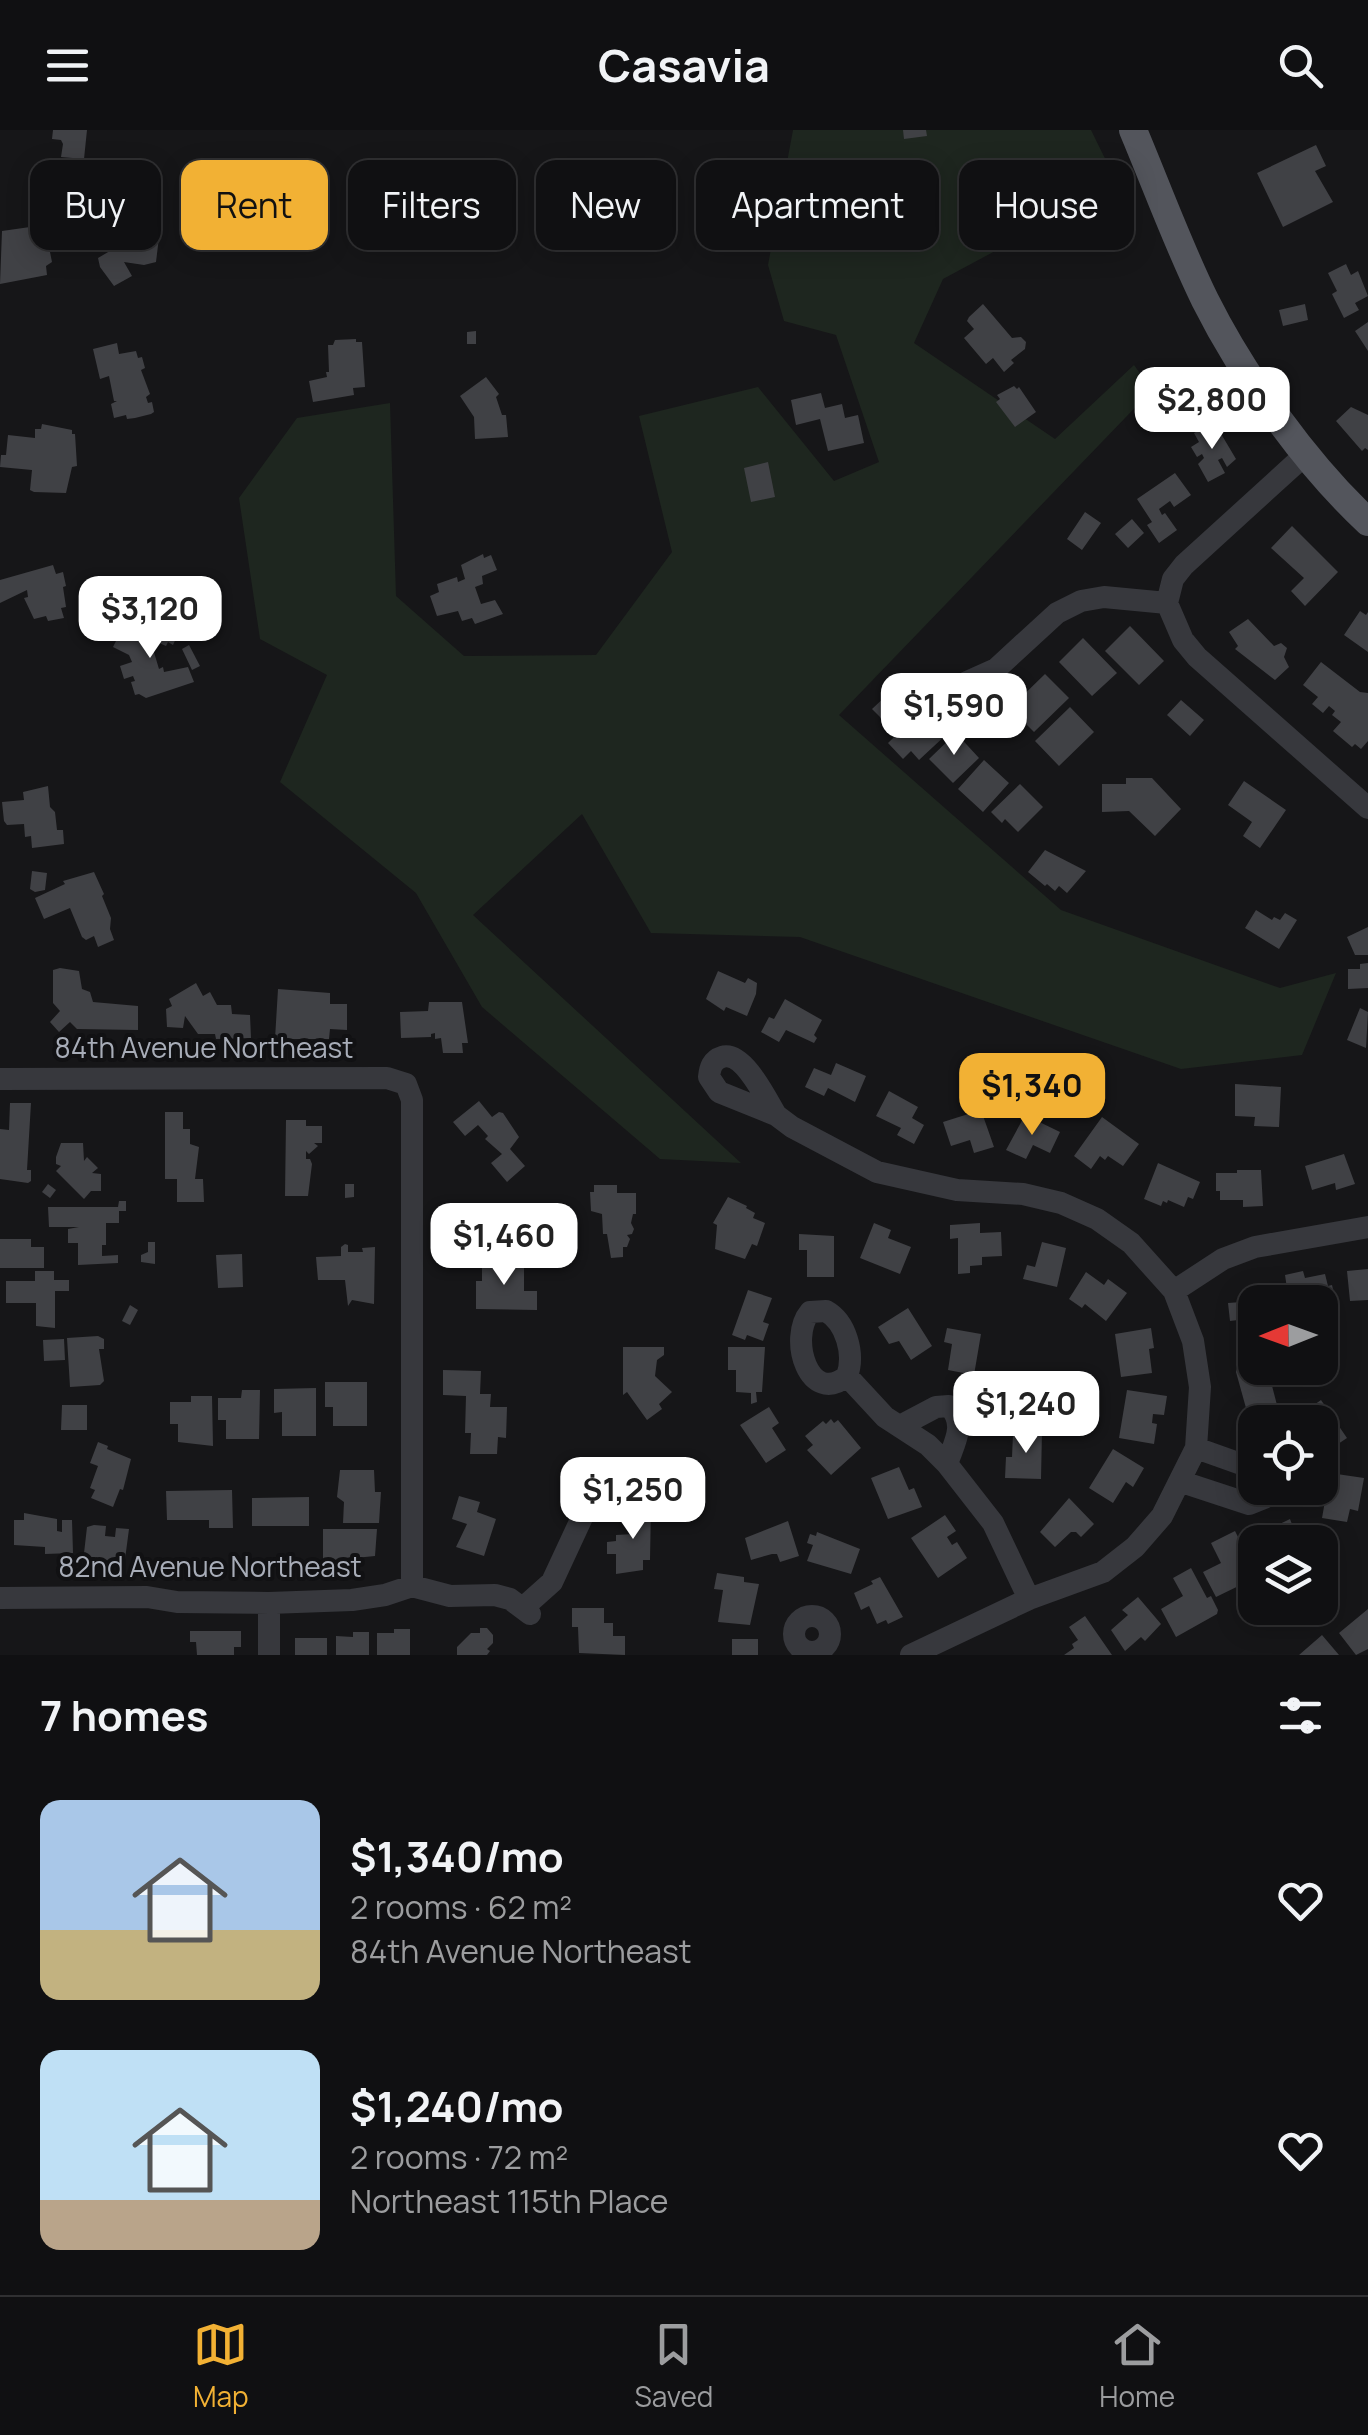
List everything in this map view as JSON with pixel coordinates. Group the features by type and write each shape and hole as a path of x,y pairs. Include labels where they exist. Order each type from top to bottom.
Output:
{"main road":[{"path":"1133,130 1207,303 1245,368 1308,453 1368,522"}],"street":[{"path":"1308,453 1184,565 1173,579 1167,603 1196,657 1368,808"},
{"path":"967,682 996,670 1057,614 1081,601 1131,597 1167,603"},
{"name":"84th Avenue Northeast","path":"0,1079 388,1078 406,1084 412,1100 412,1586"},
{"path":"776,1114 792,1127 876,1172 958,1190 1023,1194 1061,1203 1097,1219 1131,1243 1174,1291 1193,1340 1200,1387 1196,1448 1162,1516 1135,1548 1103,1572 1029,1599 911,1655"},
{"path":"1174,1291 1223,1259 1256,1247 1368,1227"},
{"path":"848,1376 885,1417 928,1444 947,1464 993,1523 1029,1599"},
{"path":"900,1426 936,1406 950,1406 958,1416 960,1430 947,1464"},
{"path":"1196,1448 1238,1463"},
{"name":"82nd Avenue Northeast","path":"0,1598 148,1597 178,1602 269,1603 352,1600 412,1586 450,1596 494,1595 527,1611 552,1582 598,1482"},
{"path":"1182,1482 1238,1500"},
{"path":"268,1655 269,1603"}],"shaded area":[{"path":"793,130 1091,130 1106,160 959,160 959,250 997,250 943,279 914,343 1055,439 1134,365 1152,390 839,715 1061,910 1280,988 1336,973 1302,1055 1181,1069 800,937 651,933 582,814 473,915 741,1163 660,1159 482,1007 416,893 280,782 327,675 260,639 239,498 297,418 390,403 396,596 464,656 596,655 672,552 639,416 758,387 834,481 879,462 836,335 784,321 768,265 771,250 939,250 939,160 787,160"}],"building":[{"path":"53,130 87,130 84,159 61,157 63,144 52,139"},
{"path":"903,130 926,130 927,136 904,139"},
{"path":"1316,145 1326,166 1315,171 1333,202 1283,227 1257,173"},
{"path":"30,227 30,250 50,252 52,262 46,266 47,275 0,284 2,231"},
{"path":"157,250 156,262 124,262 132,276 114,286 98,258 117,251"},
{"path":"1346,264 1351,275 1358,271 1368,296 1355,303 1359,310 1344,318 1332,294 1337,291 1328,273"},
{"path":"983,304 1012,338 1021,337 1026,342 1025,349 1004,372 993,358 986,364 964,338 974,329 967,321 969,317"},
{"path":"1305,304 1308,320 1283,326 1279,310"},
{"path":"1368,322 1368,351 1355,331"},
{"path":"476,331 476,344 467,344 467,332"},
{"path":"335,340 362,342 365,387 353,388 354,395 313,402 309,381 327,377 328,345"},
{"path":"117,343 119,354 136,351 138,358 142,357 145,368 141,370 150,394 146,397 154,412 151,414 114,418 111,404 117,401 109,376 100,379 93,349"},
{"path":"486,377 499,394 496,397 502,415 506,415 508,437 475,439 474,417 460,396"},
{"path":"1019,387 1036,412 1015,427 996,402 1000,399 997,395"},
{"path":"821,393 825,408 842,404 845,418 858,415 864,443 828,451 820,419 796,425 791,400"},
{"path":"1351,407 1368,415 1368,450 1362,451 1336,421"},
{"path":"1214,422 1236,459 1227,467 1222,458 1218,460 1225,473 1208,482 1198,464 1204,458 1202,454 1197,457 1191,447 1199,442 1194,433"},
{"path":"42,424 75,434 77,466 72,467 66,493 34,492 30,490 32,470 0,467 8,435 35,438 35,429 41,429"},
{"path":"768,462 775,497 751,502 744,468"},
{"path":"1175,473 1191,495 1174,507 1170,501 1159,509 1177,530 1159,543 1147,525 1152,522 1137,499"},
{"path":"1085,512 1101,523 1082,550 1067,539"},
{"path":"1132,519 1144,533 1128,548 1115,534"},
{"path":"1292,526 1338,572 1305,606 1291,591 1304,578 1271,548"},
{"path":"483,554 484,558 491,555 497,570 482,576 483,584 475,587 481,604 495,600 503,614 475,624 472,618 462,621 458,611 437,616 430,596 439,592 437,584 457,577 458,582 465,579 461,565"},
{"path":"53,565 56,574 63,572 66,586 66,607 61,608 64,618 34,619 24,598 28,597 27,590 0,603 0,580"},
{"path":"1360,611 1366,615 1368,612 1368,652 1344,635"},
{"path":"148,618 178,634 173,645 157,642 153,649 159,669 163,667 164,672 188,667 194,682 146,698 135,695 133,676 124,679 120,666 132,662 129,655 113,647 121,631 137,639"},
{"path":"1248,619 1274,646 1281,643 1287,648 1284,657 1289,667 1275,680 1235,649 1238,646 1229,632"},
{"path":"1130,626 1164,661 1139,685 1105,651"},
{"path":"1083,638 1117,673 1092,696 1059,662"},
{"path":"189,645 200,666 192,670 182,649"},
{"path":"1321,662 1360,692 1368,693 1368,741 1361,749 1355,744 1352,747 1333,731 1341,722 1332,715 1335,711 1329,706 1323,713 1312,704 1318,697 1303,685"},
{"path":"1045,674 1069,698 1034,732 1010,708"},
{"path":"905,678 925,699 893,730 872,709"},
{"path":"1181,700 1204,720 1190,736 1167,715"},
{"path":"1070,707 1094,732 1059,766 1035,741"},
{"path":"924,708 948,733 919,760 911,751 903,759 888,743"},
{"path":"956,733 979,758 953,783 929,759"},
{"path":"984,760 1009,783 983,812 958,789"},
{"path":"1126,778 1152,778 1181,809 1155,836 1129,811 1102,812 1102,784 1126,784"},
{"path":"1244,781 1286,810 1260,848 1243,836 1252,822 1228,805"},
{"path":"1020,784 1043,807 1018,832 991,812"},
{"path":"48,786 50,807 55,812 57,830 63,830 64,844 32,848 31,836 25,837 24,824 7,825 4,821 2,802 24,800 23,792"},
{"path":"1045,850 1086,871 1067,893 1059,886 1055,891 1045,886 1028,872"},
{"path":"32,871 47,873 45,890 30,889"},
{"path":"94,872 104,894 114,940 98,947 94,936 86,940 82,937 70,908 44,919 35,898 65,884 63,881"},
{"path":"1256,910 1272,920 1280,920 1285,913 1297,920 1279,949 1245,928"},
{"path":"1368,927 1368,955 1355,955 1347,937"},
{"path":"1368,963 1368,988 1348,989 1348,969 1360,969 1360,964"},
{"path":"53,970 79,971 82,989 90,992 93,1002 138,1006 138,1030 77,1029 70,1022 59,1032 50,1022 60,1011 53,1003"},
{"path":"718,971 745,983 748,978 757,983 747,1016 726,1007 724,1011 706,999"},
{"path":"196,983 203,996 210,992 217,1005 231,1005 232,1014 250,1015 251,1038 216,1039 215,1034 198,1034 185,1016 183,1028 167,1027 166,1009 172,1006 169,999"},
{"path":"278,989 330,993 330,1004 347,1004 347,1030 330,1029 329,1039 275,1039"},
{"path":"785,999 822,1020 814,1043 786,1030 779,1042 761,1032"},
{"path":"429,1002 462,1002 468,1043 462,1043 463,1053 443,1053 441,1038 435,1039 435,1033 431,1037 401,1038 400,1012 428,1011"},
{"path":"1360,1008 1368,1012 1366,1048 1347,1040"},
{"path":"836,1063 866,1076 855,1102 828,1088 824,1096 805,1087 814,1068 831,1075"},
{"path":"1235,1084 1281,1087 1279,1127 1254,1126 1255,1117 1235,1116"},
{"path":"889,1091 918,1107 912,1118 924,1125 914,1144 897,1135 901,1128 876,1116"},
{"path":"479,1101 492,1117 503,1113 519,1137 510,1149 525,1166 507,1182 491,1163 502,1154 485,1139 488,1136 478,1125 465,1136 453,1122"},
{"path":"10,1103 31,1103 28,1183 0,1179 0,1129 9,1130"},
{"path":"981,1110 994,1147 974,1153 970,1140 951,1146 943,1122"},
{"path":"165,1112 183,1112 183,1129 190,1129 190,1144 199,1147 195,1179 203,1179 204,1202 177,1202 177,1179 165,1179"},
{"path":"1025,1115 1060,1132 1050,1153 1033,1145 1026,1159 1006,1150"},
{"path":"1102,1117 1139,1144 1123,1166 1108,1156 1105,1160 1100,1156 1091,1169 1074,1156"},
{"path":"286,1120 306,1120 306,1126 322,1126 322,1143 314,1143 318,1146 309,1154 306,1151 306,1159 312,1164 308,1196 285,1196"},
{"path":"61,1143 83,1143 84,1161 87,1157 98,1168 92,1173 101,1174 101,1191 91,1191 84,1199 56,1171 61,1166 56,1164 56,1157"},
{"path":"1344,1154 1355,1184 1336,1190 1335,1183 1312,1190 1305,1166"},
{"path":"1158,1163 1200,1182 1193,1199 1188,1197 1184,1207 1168,1200 1161,1206 1144,1199"},
{"path":"1261,1170 1263,1206 1243,1207 1243,1200 1220,1200 1216,1173"},
{"path":"48,1184 56,1190 50,1198 42,1192"},
{"path":"345,1184 354,1184 354,1197 345,1198"},
{"path":"594,1185 617,1185 617,1193 636,1193 636,1214 631,1223 634,1229 627,1235 630,1239 627,1247 623,1247 623,1257 611,1258 607,1234 603,1234 602,1214 591,1211 590,1192 594,1192"},
{"path":"728,1197 747,1206 755,1213 753,1218 765,1223 757,1246 752,1244 745,1259 715,1249 717,1225 713,1223"},
{"path":"119,1201 126,1201 126,1211 119,1211 119,1223 106,1223 106,1245 102,1245 102,1256 118,1255 118,1263 78,1265 78,1243 68,1243 68,1229 79,1227 49,1227 48,1207 118,1207"},
{"path":"436,1212 461,1213 461,1230 436,1229"},
{"path":"874,1223 891,1230 888,1238 911,1247 900,1274 860,1258"},
{"path":"980,1223 980,1233 1001,1232 1002,1256 982,1257 982,1265 970,1266 970,1273 958,1274 958,1238 950,1239 950,1225"},
{"path":"799,1234 834,1236 834,1277 807,1277 807,1250 799,1250"},
{"path":"0,1239 31,1239 31,1247 44,1247 44,1268 0,1268"},
{"path":"148,1242 155,1242 155,1264 141,1262 141,1255 148,1252"},
{"path":"1042,1242 1066,1248 1057,1287 1023,1279 1027,1265 1035,1267"},
{"path":"345,1244 348,1252 375,1247 374,1304 352,1300 348,1306 345,1280 318,1280 316,1257 341,1256"},
{"path":"242,1254 243,1287 218,1288 216,1255"},
{"path":"482,1263 524,1263 524,1291 537,1291 537,1310 476,1309 476,1281 482,1281"},
{"path":"1368,1269 1368,1300 1350,1301 1347,1271"},
{"path":"35,1271 54,1271 54,1280 69,1280 69,1291 55,1291 55,1328 36,1326 36,1303 6,1303 6,1281 35,1281"},
{"path":"1303,1271 1305,1278 1325,1274 1328,1285 1286,1285 1285,1275"},
{"path":"1086,1272 1104,1285 1108,1279 1127,1293 1106,1321 1085,1304 1082,1308 1069,1299"},
{"path":"748,1290 772,1298 763,1322 769,1324 763,1341 732,1335"},
{"path":"1238,1302 1238,1320 1230,1321 1228,1303"},
{"path":"130,1305 138,1310 130,1325 122,1321"},
{"path":"908,1308 932,1346 911,1360 899,1341 889,1344 878,1327"},
{"path":"947,1328 981,1334 974,1375 948,1370 952,1344 944,1342"},
{"path":"1151,1328 1152,1373 1121,1377 1115,1334"},
{"path":"67,1338 104,1339 104,1349 99,1349 104,1381 100,1385 70,1387"},
{"path":"64,1339 65,1360 44,1361 43,1340"},
{"path":"623,1347 664,1347 655,1376 672,1392 659,1404 662,1409 647,1420 627,1392 623,1395"},
{"path":"728,1347 765,1347 762,1392 756,1392 757,1402 751,1404 751,1393 736,1392 736,1370 728,1370"},
{"path":"443,1370 481,1371 480,1394 491,1394 490,1407 507,1407 506,1438 498,1437 497,1454 470,1454 471,1433 465,1433 466,1396 443,1395"},
{"path":"1039,1374 1038,1420 999,1419 999,1395 1008,1396 1008,1376"},
{"path":"325,1382 367,1382 367,1426 333,1426 333,1407 325,1407"},
{"path":"1240,1385 1272,1385 1277,1405 1245,1405"},
{"path":"316,1388 316,1436 282,1436 282,1412 274,1413 274,1389"},
{"path":"242,1390 260,1390 259,1439 226,1439 226,1420 218,1420 218,1398 241,1398"},
{"path":"1127,1390 1167,1396 1164,1415 1153,1414 1152,1423 1157,1424 1154,1444 1119,1438"},
{"path":"191,1396 212,1396 213,1446 178,1442 178,1424 170,1424 170,1402 191,1402"},
{"path":"62,1405 87,1405 87,1430 61,1430"},
{"path":"769,1407 779,1423 772,1428 786,1450 766,1463 740,1425"},
{"path":"831,1419 834,1423 838,1420 861,1448 831,1475 807,1450 813,1445 805,1436"},
{"path":"1338,1425 1347,1438 1338,1444"},
{"path":"1024,1430 1042,1431 1041,1479 1005,1478 1006,1457 1012,1457 1013,1434 1023,1435"},
{"path":"98,1442 131,1459 123,1490 120,1489 113,1507 91,1498 95,1490 90,1488 98,1466 90,1463"},
{"path":"1113,1449 1144,1468 1133,1487 1126,1482 1113,1503 1089,1488"},
{"path":"899,1467 922,1507 888,1519 871,1478"},
{"path":"340,1470 374,1470 375,1492 381,1492 379,1523 343,1523 344,1502 337,1497"},
{"path":"1338,1474 1364,1478 1358,1511 1350,1509 1347,1522 1322,1518 1324,1505 1338,1505"},
{"path":"232,1490 233,1528 209,1528 209,1520 167,1520 166,1491"},
{"path":"459,1496 480,1502 477,1512 496,1519 484,1556 456,1547 467,1524 452,1519"},
{"path":"309,1497 309,1526 252,1526 252,1498"},
{"path":"1069,1498 1094,1524 1081,1537 1071,1532 1055,1547 1040,1532"},
{"path":"651,1507 650,1560 643,1560 643,1570 616,1574 616,1554 607,1554 607,1542 616,1541 616,1535 634,1534 634,1529 627,1529 626,1510"},
{"path":"24,1513 57,1519 57,1531 62,1532 62,1520 72,1520 73,1553 45,1554 45,1547 14,1545 14,1520 24,1520"},
{"path":"945,1515 956,1531 947,1537 952,1545 957,1542 967,1558 938,1578 911,1538"},
{"path":"788,1521 799,1556 780,1562 777,1554 751,1560 745,1538"},
{"path":"106,1526 105,1536 115,1537 116,1528 129,1529 124,1567 83,1562 87,1527"},
{"path":"323,1529 377,1529 375,1556 323,1563"},
{"path":"1235,1531 1238,1537 1238,1586 1216,1597 1203,1572 1221,1563 1211,1543"},
{"path":"817,1532 860,1549 851,1574 807,1561 813,1545 807,1543 810,1534 816,1536"},
{"path":"1191,1568 1218,1610 1176,1637 1161,1609 1183,1596 1173,1578"},
{"path":"717,1573 759,1584 750,1625 718,1622 723,1590 714,1589"},
{"path":"880,1577 903,1617 888,1624 886,1620 877,1624 869,1606 861,1610 854,1593"},
{"path":"1138,1597 1161,1624 1145,1641 1141,1637 1125,1651 1111,1630 1128,1615 1122,1610"},
{"path":"572,1608 604,1608 604,1623 613,1623 613,1636 625,1636 625,1655 579,1653 578,1627 572,1627"},
{"path":"1368,1609 1368,1649 1356,1655 1339,1633"},
{"path":"1085,1616 1112,1655 1064,1655 1078,1640 1069,1627"},
{"path":"480,1628 487,1628 493,1635 487,1655 457,1655 457,1647 471,1633 480,1633"},
{"path":"394,1629 410,1629 410,1655 377,1655 377,1633 394,1633"},
{"path":"190,1631 241,1631 241,1647 234,1647 234,1655 197,1655 196,1642 190,1642"},
{"path":"353,1632 369,1632 369,1655 336,1655 336,1636 353,1637"},
{"path":"1322,1635 1339,1655 1299,1655"},
{"path":"295,1638 327,1638 327,1655 295,1655"},
{"path":"732,1639 758,1639 758,1655 732,1655"}]}
